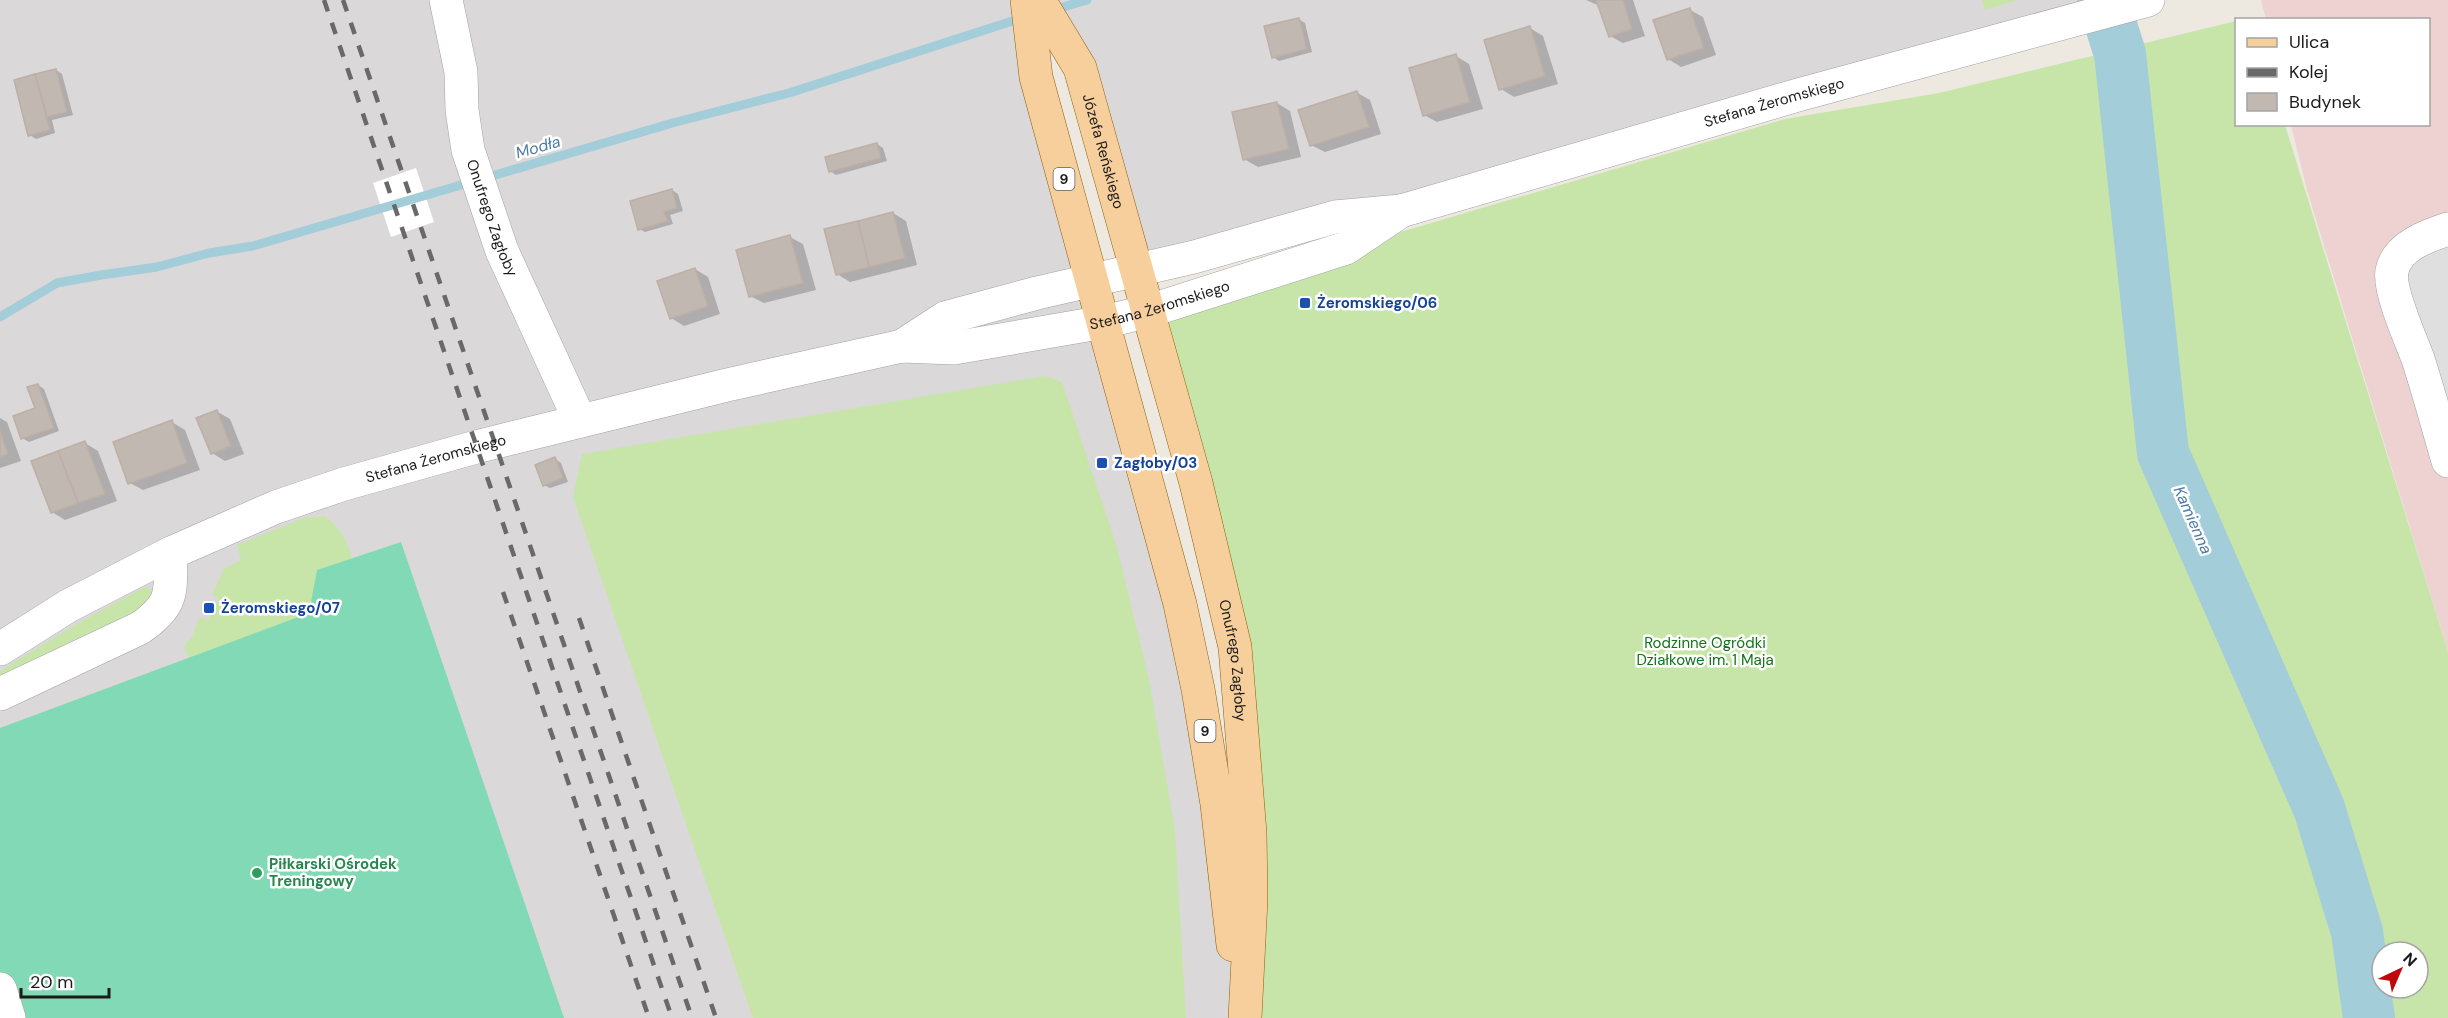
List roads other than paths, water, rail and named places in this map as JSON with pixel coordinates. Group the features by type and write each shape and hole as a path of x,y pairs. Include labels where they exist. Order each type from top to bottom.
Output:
{"main road":[{"name":"9","path":"1027,0 1036,77 1104,322"},
{"name":"Józefa Reńskiego","path":"1039,0 1080,68 1149,311"},
{"name":"Onufrego Zagłoby","path":"1149,311 1216,559 1235,647 1250,833 1251,900 1244,1018"},
{"name":"Onufrego Zagłoby","path":"1104,322 1180,604 1198,689 1217,804 1244,1018"}],"street":[{"name":"Onufrego Zagłoby","path":"446,0 461,72 462,110 468,150 502,251 580,421"},
{"name":"Stefana Żeromskiego","path":"902,346 945,318 1036,293 1138,271 1335,217 1401,212 1798,95 2148,0"},
{"name":"Stefana Żeromskiego","path":"0,649 68,606 171,553 276,507 344,484 580,421 902,346 954,348 1104,322 1149,311 1346,248 1401,212"},
{"path":"2448,229 2416,242 2400,254 2391,272 2395,293 2448,461"},
{"path":"0,694 140,628 153,619 170,596 171,553"},
{"path":"0,989 9,1018"}],"waterway":[{"name":"Modła","path":"1053,10 1087,0"},
{"name":"Kamienna","path":"2103,0 2120,54 2163,453 2319,808 2357,932 2369,1018"},
{"name":"Modła","path":"0,317 57,283 157,267 209,253 253,246 676,122 789,93 1022,18"}],"railway":[{"path":"324,0 672,1018"},
{"path":"343,0 692,1018"},
{"path":"503,592 649,1018"},
{"path":"579,618 716,1018"}],"place":[{"name":"Żeromskiego/06","path":"1305,303"},
{"name":"Zagłoby/03","path":"1102,463"},
{"name":"Żeromskiego/07","path":"209,608"},
{"name":"Piłkarski Ośrodek Treningowy","path":"257,873"}],"park label":[{"name":"Rodzinne Ogródki Działkowe im. 1 Maja","path":"1705,652"}]}
